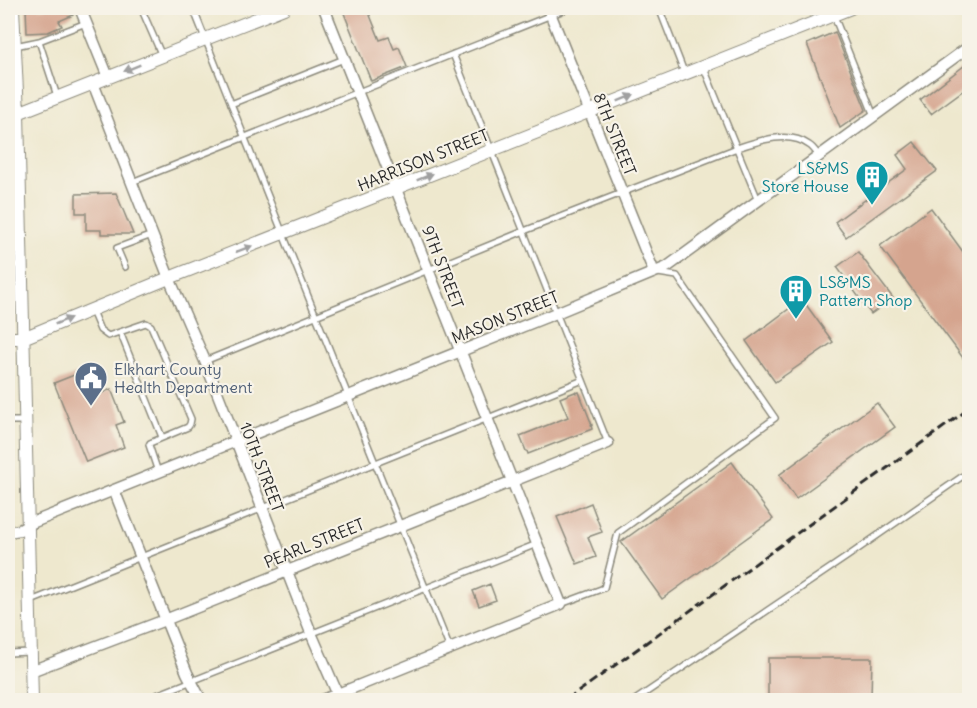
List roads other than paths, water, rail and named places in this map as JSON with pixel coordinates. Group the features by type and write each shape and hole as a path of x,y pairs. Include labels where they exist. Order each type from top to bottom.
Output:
{"street":[{"path":"14,8 14,203 21,265 32,700"},
{"path":"80,8 108,77"},
{"path":"13,113 57,98 284,8"},
{"name":"9TH STREET","path":"324,8 561,604"},
{"name":"HARRISON STREET","path":"8,338 23,338 850,8"},
{"name":"8TH STREET","path":"550,11 654,272"},
{"name":"MASON STREET","path":"8,532 28,527 34,522 667,267 969,46"},
{"name":"10TH STREET","path":"93,83 311,633 338,695"},
{"name":"PEARL STREET","path":"31,671 165,620 608,443"},
{"path":"114,490 165,620 201,700"},
{"path":"323,700 561,604"}],"lane":[{"path":"141,8 162,56"},
{"path":"194,8 450,649"},
{"path":"132,182 453,54 550,11 569,8"},
{"path":"659,8 685,74"},
{"path":"834,14 874,116"},
{"path":"15,46 39,41 86,23"},
{"path":"39,41 57,98"},
{"path":"453,54 608,443"},
{"path":"231,104 344,59"},
{"path":"704,66 758,200"},
{"path":"205,361 524,231 737,148 767,139 790,138 808,144 819,156"},
{"path":"124,267 117,248 152,235"},
{"path":"8,265 21,265"},
{"path":"561,604 604,588 618,533 776,418 677,276 654,272"},
{"path":"91,310 103,334 108,336 146,323 152,326 191,419 188,427 150,443 158,472"},
{"path":"120,332 162,437"},
{"path":"30,601 584,380"},
{"path":"8,421 26,421"},
{"path":"635,700 969,471"},
{"path":"144,700 537,544"},
{"path":"8,652 31,652"}],"railway":[{"path":"567,700 970,408"}],"place":[{"name":"LS&MS Store House","path":"872,206"},
{"name":"LS&MS Pattern Shop","path":"796,320"},
{"name":"Elkhart County Health Department","path":"91,407"}]}
